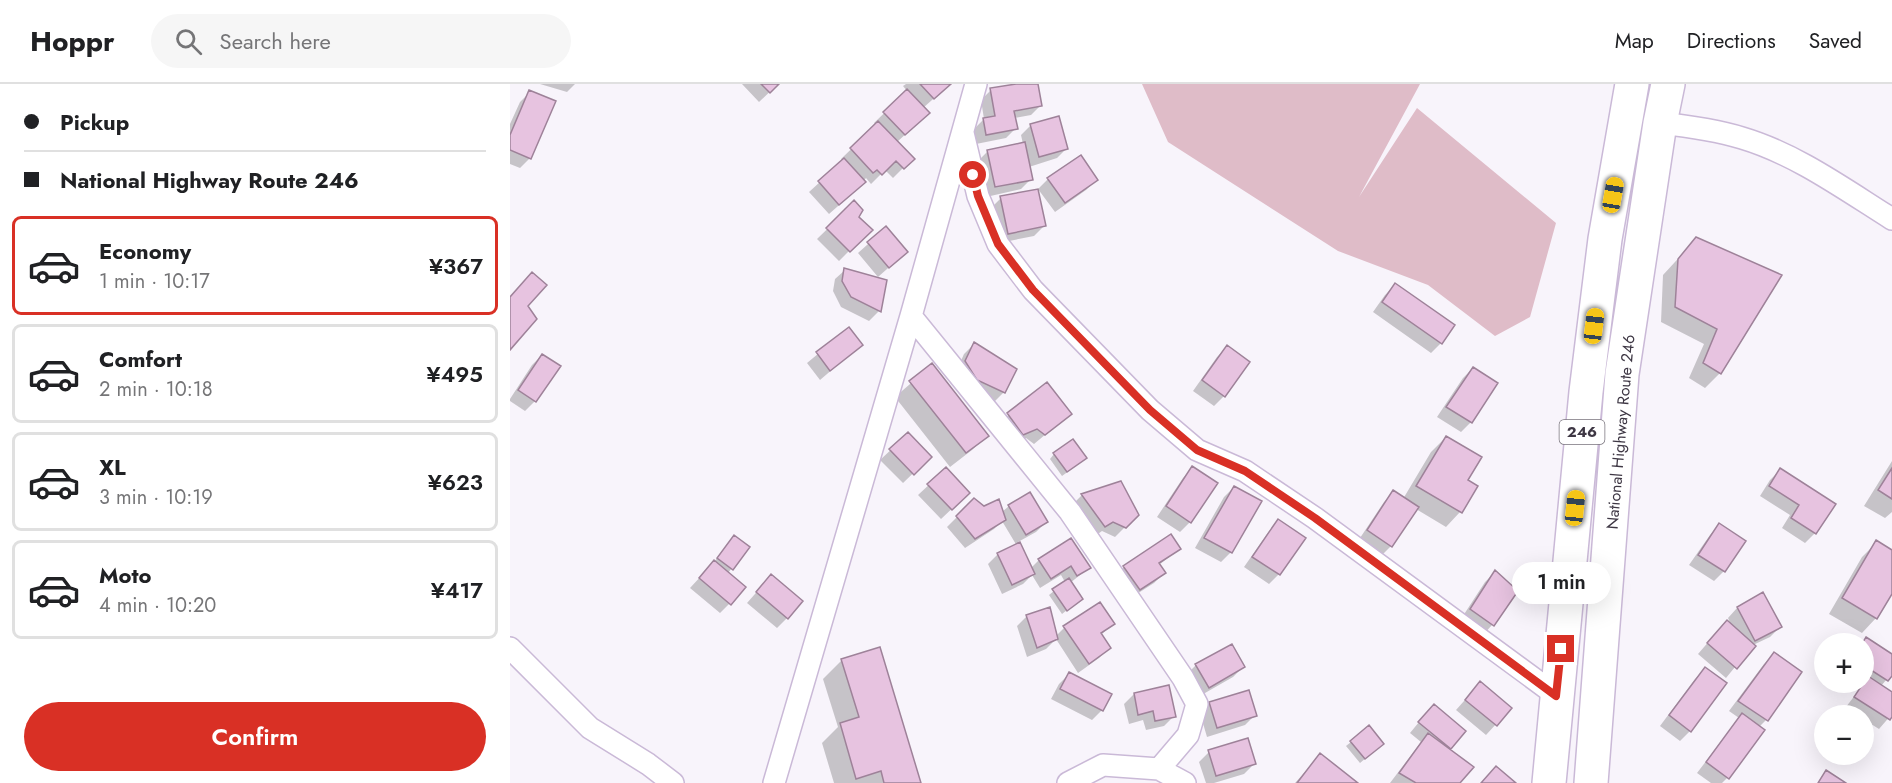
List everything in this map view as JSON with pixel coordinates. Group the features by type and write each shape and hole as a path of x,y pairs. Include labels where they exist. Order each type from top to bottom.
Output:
{"highway":[{"name":"246","path":"1550,783 1556,696 1591,357 1605,239 1632,84"},
{"name":"National Highway Route 246","path":"1591,783 1622,374 1668,84"}],"street":[{"path":"774,783 911,316 976,84"},
{"path":"1660,123 1681,125 1742,138 1790,157 1892,219"},
{"path":"963,133 978,196 998,244 1033,290 1150,410 1197,450 1245,471 1315,518 1556,696"},
{"path":"911,316 1070,512 1183,678 1197,704 1188,735 1159,769"},
{"path":"510,648 590,728 648,764 673,783"},
{"path":"1068,783 1103,765 1159,769 1185,783"}],"shaded area":[{"path":"1142,84 1420,84 1359,197 1417,108 1556,223 1530,317 1495,336 1428,285 1338,251 1168,142"}],"building":[{"path":"761,84 779,84 770,93"},
{"path":"920,84 951,84 934,99"},
{"path":"1016,84 1038,84 1042,106 1014,111 1018,129 986,135 983,118 995,116 990,88"},
{"path":"907,89 930,113 905,135 883,112"},
{"path":"529,90 556,101 531,159 510,150 510,135"},
{"path":"1059,116 1068,149 1039,157 1030,124"},
{"path":"878,121 915,159 904,169 896,161 882,175 877,170 873,173 850,148"},
{"path":"1025,142 1033,180 995,187 987,150"},
{"path":"1081,155 1098,180 1065,203 1047,178"},
{"path":"844,158 866,182 839,205 818,181"},
{"path":"1038,189 1046,226 1008,234 1000,196"},
{"path":"854,200 863,210 859,217 873,230 850,252 826,228"},
{"path":"886,226 908,252 889,268 867,242"},
{"path":"1696,237 1782,275 1721,374 1703,363 1717,329 1675,307 1678,259"},
{"path":"844,268 887,280 881,312 851,297 842,281"},
{"path":"532,272 547,285 528,306 537,319 510,350 510,297"},
{"path":"1395,283 1455,325 1442,344 1382,302"},
{"path":"849,327 863,345 830,371 816,352"},
{"path":"974,342 1017,369 1005,393 977,380 965,361"},
{"path":"1227,345 1250,362 1225,397 1202,380"},
{"path":"542,354 561,366 536,402 518,390"},
{"path":"932,363 989,436 966,453 909,381"},
{"path":"1473,367 1498,383 1472,423 1446,407"},
{"path":"1047,382 1072,414 1045,435 1037,429 1023,435 1007,413"},
{"path":"908,432 932,457 914,475 889,449"},
{"path":"1446,436 1482,457 1468,480 1478,486 1462,513 1416,486"},
{"path":"1073,439 1087,458 1067,472 1053,453"},
{"path":"1192,466 1218,483 1191,523 1166,506"},
{"path":"946,467 970,493 952,510 927,484"},
{"path":"1780,468 1836,504 1816,534 1791,518 1799,505 1769,486"},
{"path":"1892,468 1892,499 1878,490"},
{"path":"1121,481 1139,515 1126,528 1113,522 1105,527 1081,494"},
{"path":"1234,486 1262,501 1232,553 1204,538"},
{"path":"1393,490 1419,507 1392,547 1367,530"},
{"path":"1030,492 1048,522 1026,535 1008,505"},
{"path":"974,498 984,506 999,499 1006,520 975,539 956,516"},
{"path":"1278,519 1306,538 1280,575 1252,557"},
{"path":"1719,523 1746,541 1725,572 1698,555"},
{"path":"1171,534 1181,549 1159,563 1166,573 1140,590 1123,566"},
{"path":"734,535 750,547 733,570 717,558"},
{"path":"1071,538 1091,568 1077,576 1071,566 1051,579 1038,559"},
{"path":"1876,540 1892,550 1892,594 1877,619 1842,598"},
{"path":"1020,542 1035,574 1012,585 997,553"},
{"path":"714,560 746,587 731,605 699,578"},
{"path":"1495,570 1518,591 1494,626 1470,609"},
{"path":"771,574 803,601 788,619 756,592"},
{"path":"1069,578 1083,599 1067,611 1052,589"},
{"path":"1763,592 1782,627 1755,641 1737,607"},
{"path":"1100,602 1115,624 1101,633 1111,648 1089,664 1063,626"},
{"path":"1050,607 1058,639 1037,648 1026,615"},
{"path":"1727,620 1756,646 1737,669 1707,643"},
{"path":"1874,642 1892,654 1892,676 1888,681 1874,672"},
{"path":"1232,644 1245,667 1209,688 1195,664"},
{"path":"880,647 921,783 884,783 881,771 856,779 840,723 859,717 841,659"},
{"path":"1774,652 1802,672 1768,721 1738,701"},
{"path":"1705,667 1727,683 1691,732 1669,715"},
{"path":"1069,672 1112,694 1103,711 1060,689"},
{"path":"1874,680 1892,692 1892,717 1890,720 1874,710 1874,705 1867,705 1854,697 1857,693 1874,693"},
{"path":"1480,681 1512,708 1497,726 1465,700"},
{"path":"1169,685 1176,717 1155,721 1153,711 1138,715 1134,693"},
{"path":"1249,690 1257,716 1217,728 1209,702"},
{"path":"1434,704 1466,731 1451,749 1418,722"},
{"path":"1742,713 1765,730 1729,779 1706,762"},
{"path":"1369,725 1384,744 1365,759 1350,741"},
{"path":"1428,733 1474,767 1460,783 1416,783 1399,773"},
{"path":"1248,738 1256,764 1216,776 1208,750"},
{"path":"1320,753 1358,783 1297,783"},
{"path":"1496,766 1516,783 1481,783"},
{"path":"1826,770 1846,783 1818,783"}],"route":[{"path":"973,175 978,196 998,244 1033,290 1150,410 1197,450 1245,471 1315,518 1556,696 1561,649"}]}
